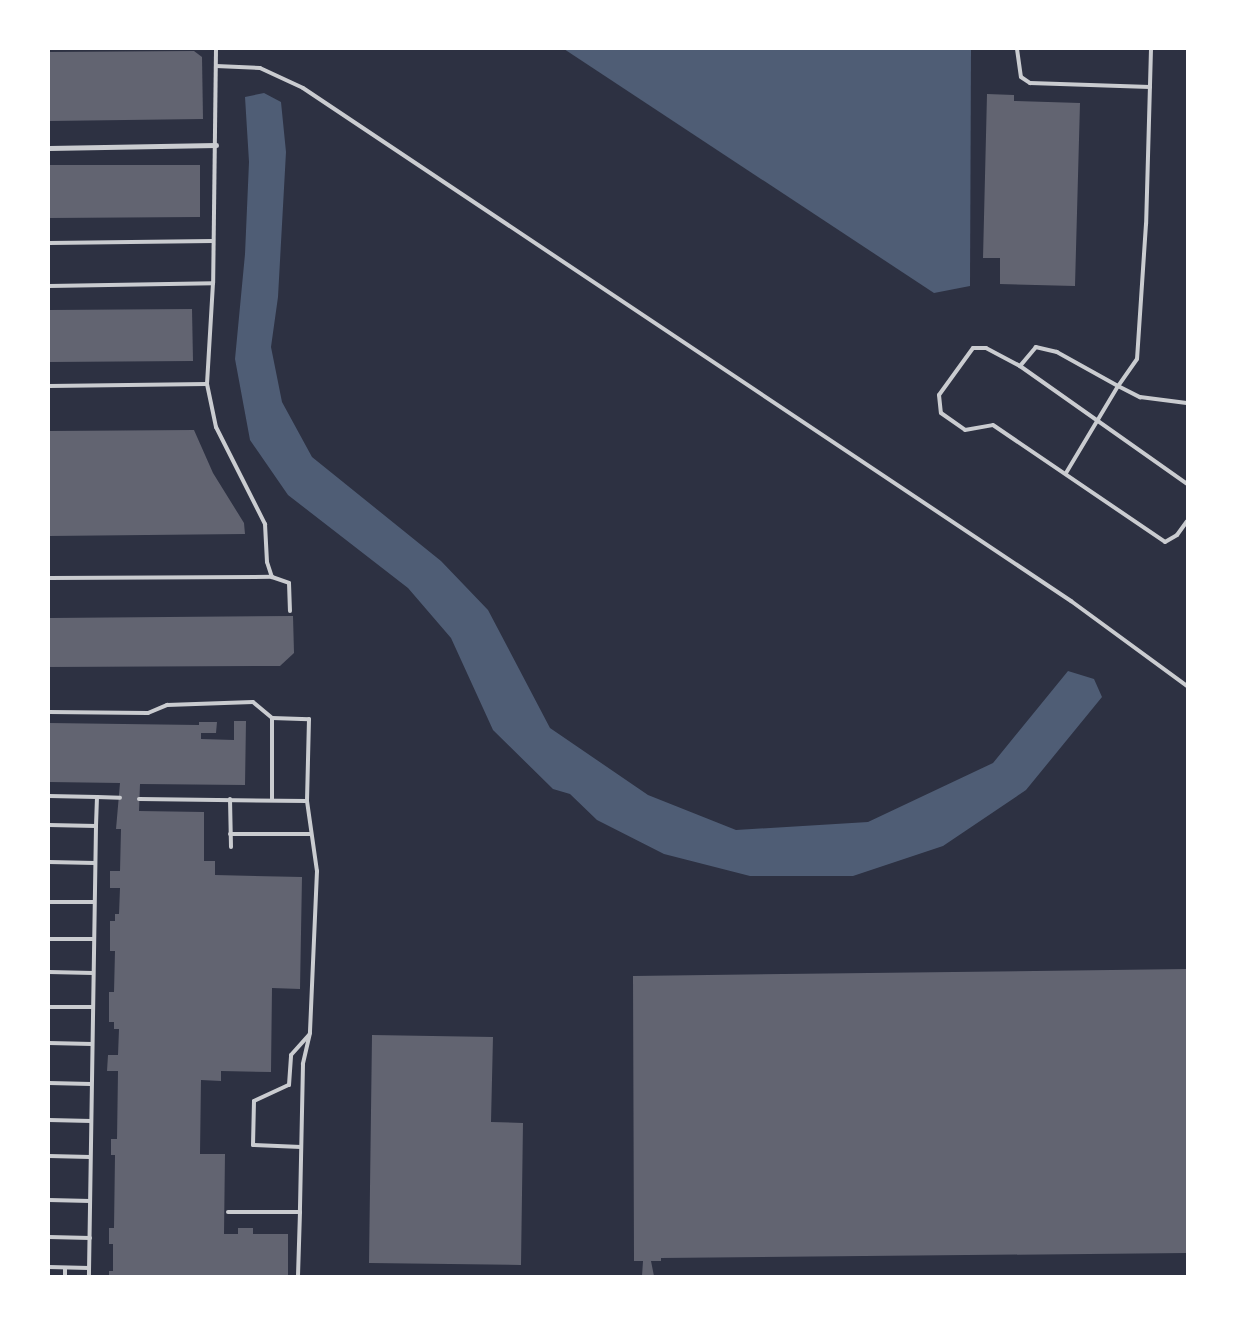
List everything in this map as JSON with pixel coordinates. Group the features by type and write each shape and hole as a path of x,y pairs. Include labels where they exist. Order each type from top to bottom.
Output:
{"street":[{"path":"49,148 216,144"}],"lane":[{"path":"216,49 213,283 207,384 216,428 265,524 267,562 272,577"},
{"path":"1017,49 1021,76 1030,83 1150,87"},
{"path":"1066,473 1099,421 1118,386 1137,359 1146,224 1151,49"},
{"path":"216,66 260,68 303,88 1006,557 1187,686"},
{"path":"49,243 213,241"},
{"path":"49,286 213,283"},
{"path":"1020,366 1036,346 1056,352 1140,397 1187,403"},
{"path":"1187,484 1020,366 986,348 973,348 939,395 941,413 965,430 993,425 1165,542 1177,535 1187,521"},
{"path":"49,386 207,384"},
{"path":"49,578 272,577 289,583 290,611"},
{"path":"49,712 148,713 167,705 253,702 272,718 309,719 307,801 317,871 310,1033 303,1064 298,1276"},
{"path":"272,718 272,799"},
{"path":"49,796 120,798"},
{"path":"89,1276 97,797"},
{"path":"139,799 272,799 307,801"},
{"path":"230,799 231,847"},
{"path":"49,825 96,826"},
{"path":"230,834 311,834"},
{"path":"49,862 95,863"},
{"path":"49,902 94,902"},
{"path":"49,939 94,939"},
{"path":"49,972 93,972"},
{"path":"49,1007 93,1007"},
{"path":"301,1147 253,1145 254,1101 289,1085 291,1055 310,1033"},
{"path":"49,1043 92,1044"},
{"path":"49,1083 92,1084"},
{"path":"49,1120 91,1120"},
{"path":"49,1156 90,1157"},
{"path":"49,1200 90,1201"},
{"path":"228,1212 300,1212"},
{"path":"49,1237 90,1238"},
{"path":"49,1267 89,1268"},
{"path":"65,1268 65,1276"}],"water":[{"path":"564,49 971,49 970,286 934,293"},
{"path":"264,93 281,102 286,152 278,297 271,347 282,402 312,457 441,561 488,610 550,728 648,795 736,830 868,822 993,763 1068,671 1094,679 1102,697 1026,790 943,846 853,876 750,876 664,854 597,820 570,794 553,789 493,730 451,638 408,588 288,495 250,440 235,359 245,254 249,162 245,97"}],"building":[{"path":"194,51 202,57 203,119 49,121 49,52"},
{"path":"987,94 1014,95 1014,101 1080,103 1075,286 1000,284 1000,258 983,258"},
{"path":"49,165 200,165 200,217 49,218"},
{"path":"192,309 193,361 49,362 49,310"},
{"path":"194,430 213,473 244,523 245,534 49,536 49,431"},
{"path":"293,616 294,653 280,666 49,667 49,618"},
{"path":"234,721 246,721 245,785 140,784 139,811 204,812 204,861 215,861 215,875 302,877 300,989 272,988 271,1072 221,1071 221,1081 201,1080 200,1154 225,1154 224,1234 238,1234 238,1228 253,1228 253,1234 288,1234 288,1276 109,1276 109,1271 113,1271 113,1244 109,1244 109,1228 114,1228 115,1155 111,1155 111,1139 117,1139 118,1071 107,1071 108,1055 118,1055 119,1029 114,1029 114,1022 109,1022 109,992 114,992 115,951 110,951 110,921 115,921 115,914 119,914 120,888 110,888 110,871 120,871 121,829 116,829 120,783 49,782 49,723 199,725 199,722 217,722 216,733 201,733 201,739 234,740"},
{"path":"1187,969 1187,1253 661,1258 661,1261 651,1261 654,1276 642,1276 643,1261 634,1261 633,976"},
{"path":"372,1035 493,1037 491,1122 523,1123 521,1265 369,1263"}]}
